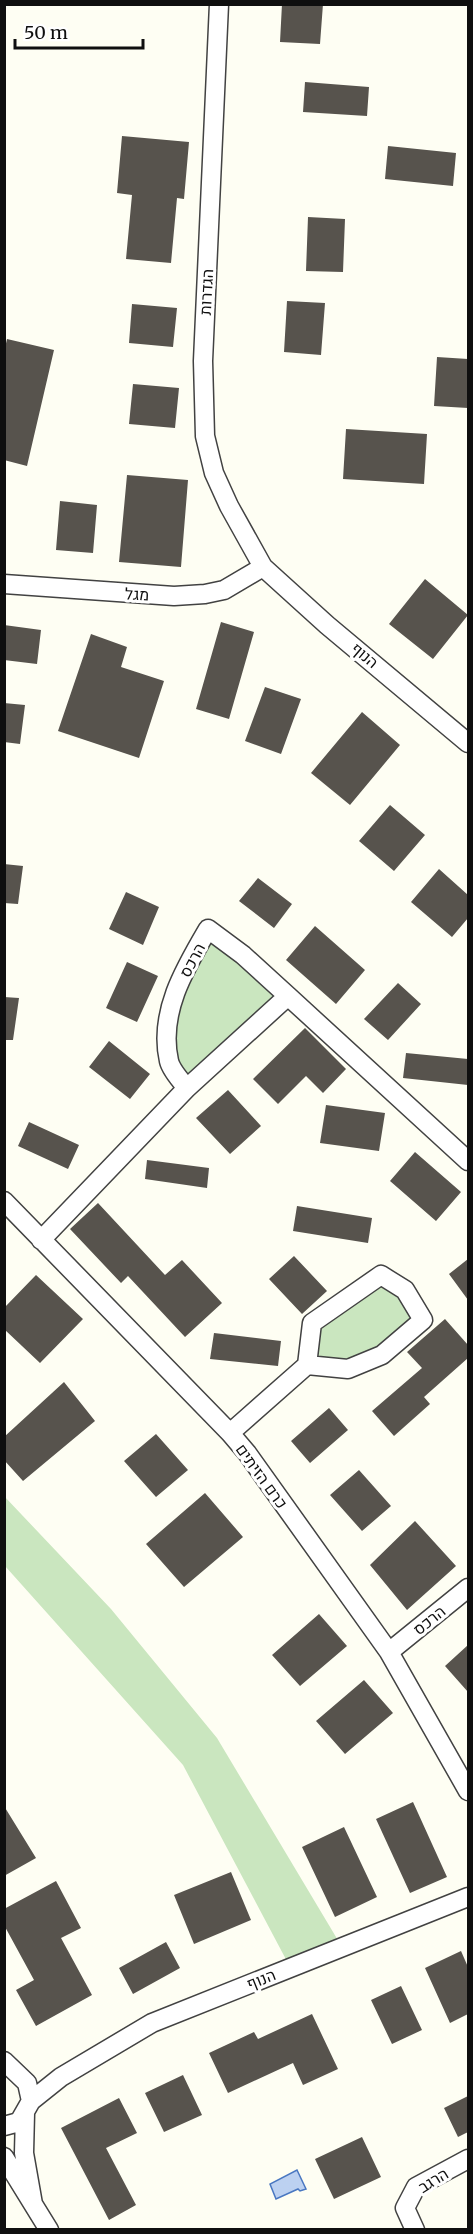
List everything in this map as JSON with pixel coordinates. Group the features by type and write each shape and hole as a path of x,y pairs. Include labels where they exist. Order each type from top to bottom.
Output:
{"street":[{"name":"הגדרות","path":"219,4 203,360 205,436 214,473 229,506 263,567"},
{"name":"מגל","path":"4,584 152,594 205,594 224,590 263,567"},
{"name":"הנוף","path":"263,567 318,618 468,743"},
{"name":"הרכס","path":"187,1088 169,1062 168,1017 184,970 208,929 243,955 468,1161"},
{"path":"41,1240 187,1088 288,996"},
{"name":"כרם הזיתים","path":"4,1201 230,1433 389,1652 468,1791"},
{"path":"230,1433 307,1365 312,1323 381,1275 405,1290 423,1320 382,1355 348,1369 307,1365"},
{"name":"הרכס","path":"389,1652 468,1588"},
{"name":"הנוף","path":"21,2076 37,2082 50,2082 152,2023 468,1898"},
{"path":"4,2061 27,2083 28,2107 24,2153 33,2204"},
{"name":"הנוף","path":"4,2126 19,2122 28,2107 61,2077"},
{"path":"4,2157 48,2229"},
{"name":"הרגב","path":"415,2229 405,2208 416,2187 468,2159"}],"green space":[{"path":"208,929 288,996 187,1088 169,1062 184,970"},
{"path":"381,1275 423,1320 348,1369 307,1365 312,1323"},
{"path":"4,1496 111,1609 217,1738 342,1947 290,1967 183,1765 5,1566"}],"water":[{"path":"297,2170 306,2189 300,2191 298,2189 276,2199 270,2184"}],"building":[{"path":"282,4 323,4 320,44 280,42"},
{"path":"305,82 369,87 367,116 303,112"},
{"path":"122,136 189,142 184,199 177,198 171,263 126,259 132,195 117,193"},
{"path":"388,146 456,153 453,186 385,179"},
{"path":"308,217 345,219 343,272 306,271"},
{"path":"287,301 325,303 321,355 284,352"},
{"path":"132,304 177,308 173,347 129,343"},
{"path":"7,339 54,350 27,466 4,460 4,352"},
{"path":"437,357 468,359 468,408 434,406"},
{"path":"133,384 179,388 175,428 129,424"},
{"path":"346,429 427,434 424,484 343,479"},
{"path":"127,475 188,480 181,567 119,562"},
{"path":"60,501 97,505 93,553 56,550"},
{"path":"425,579 468,615 433,659 389,624"},
{"path":"221,622 254,632 229,719 196,709"},
{"path":"4,625 41,630 37,664 4,660"},
{"path":"91,634 127,647 121,667 164,681 139,758 58,731"},
{"path":"265,687 301,699 281,754 245,741"},
{"path":"4,703 25,705 20,744 4,742"},
{"path":"362,712 400,745 350,805 311,773"},
{"path":"390,805 425,835 394,871 359,841"},
{"path":"4,864 23,866 18,904 4,903"},
{"path":"439,869 468,895 468,918 452,937 411,902"},
{"path":"258,878 292,904 274,928 239,901"},
{"path":"126,892 159,907 143,945 109,929"},
{"path":"315,926 365,970 336,1004 286,960"},
{"path":"127,962 158,976 137,1022 106,1008"},
{"path":"398,983 421,1004 388,1040 364,1019"},
{"path":"4,997 19,998 13,1040 4,1040"},
{"path":"305,1028 346,1069 323,1093 306,1076 278,1104 253,1079"},
{"path":"109,1041 150,1074 130,1099 89,1067"},
{"path":"406,1053 468,1059 468,1085 403,1078"},
{"path":"228,1090 261,1126 230,1154 196,1118"},
{"path":"326,1105 385,1113 379,1151 320,1143"},
{"path":"29,1122 79,1145 68,1169 18,1146"},
{"path":"415,1152 461,1192 436,1221 390,1181"},
{"path":"147,1160 209,1168 207,1188 145,1179"},
{"path":"98,1203 165,1275 182,1260 222,1303 185,1337 128,1276 121,1283 70,1229"},
{"path":"297,1206 372,1218 368,1243 293,1231"},
{"path":"294,1256 327,1291 302,1314 269,1279"},
{"path":"468,1259 468,1300 449,1274"},
{"path":"36,1275 83,1319 40,1363 4,1329 4,1308"},
{"path":"445,1319 468,1345 468,1358 424,1397 430,1404 394,1436 372,1411 422,1368 407,1352"},
{"path":"214,1333 281,1341 278,1366 210,1359"},
{"path":"64,1382 95,1421 23,1481 4,1460 4,1437"},
{"path":"329,1408 348,1430 310,1463 291,1441"},
{"path":"156,1434 188,1470 156,1497 124,1461"},
{"path":"359,1470 391,1506 362,1531 330,1495"},
{"path":"205,1493 243,1537 184,1587 146,1544"},
{"path":"415,1521 456,1566 407,1610 370,1565"},
{"path":"319,1614 347,1646 300,1686 272,1655"},
{"path":"468,1645 468,1692 445,1666"},
{"path":"364,1680 393,1713 345,1754 316,1721"},
{"path":"413,1802 447,1877 410,1893 376,1819"},
{"path":"4,1806 36,1858 4,1876"},
{"path":"344,1827 377,1897 335,1917 302,1847"},
{"path":"231,1872 251,1920 194,1944 174,1895"},
{"path":"56,1881 81,1928 61,1938 92,1995 36,2026 16,1990 34,1980 4,1925 4,1909"},
{"path":"166,1942 180,1968 133,1994 119,1968"},
{"path":"461,1951 468,1967 468,2014 450,2023 425,1968"},
{"path":"401,1986 422,2030 392,2044 371,2000"},
{"path":"312,2014 338,2069 303,2085 293,2063 228,2093 209,2053 254,2032 258,2039"},
{"path":"183,2075 202,2115 164,2132 145,2093"},
{"path":"468,2096 468,2132 458,2137 444,2108"},
{"path":"119,2098 137,2133 106,2148 136,2205 109,2220 61,2128"},
{"path":"362,2137 381,2177 334,2199 315,2159"}]}
